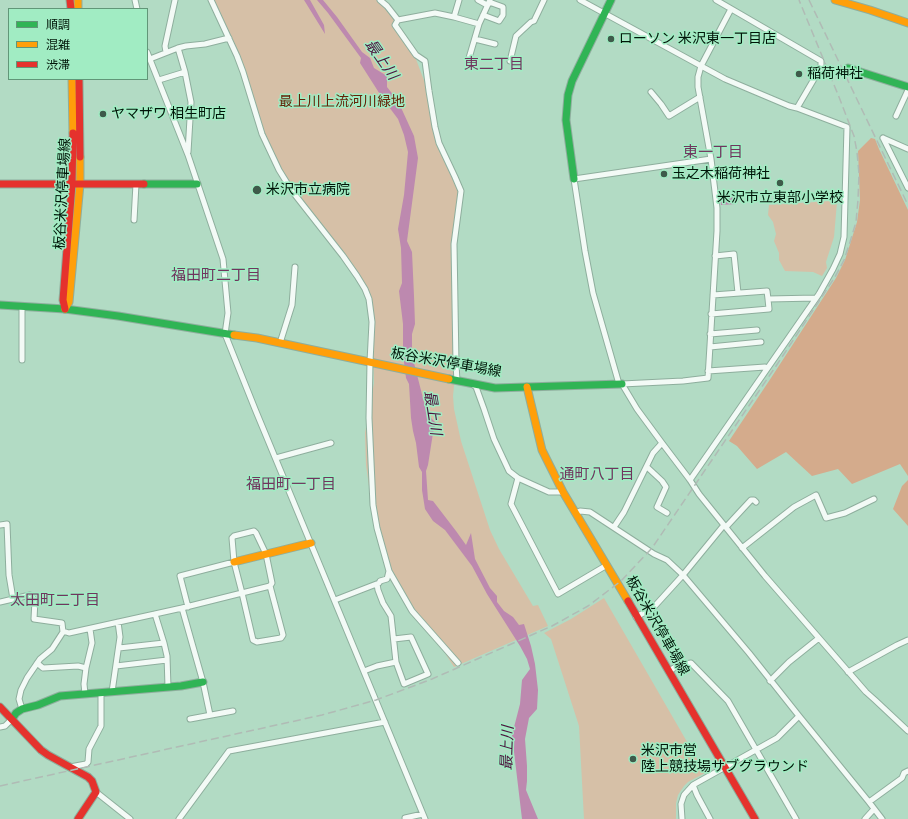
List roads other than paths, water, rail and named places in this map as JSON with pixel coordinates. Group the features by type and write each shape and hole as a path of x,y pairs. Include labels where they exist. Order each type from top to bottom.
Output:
{"main road":[{"path":"574,179 566,120 568,95 572,81 611,0"},
{"path":"835,0 908,23"},
{"path":"848,68 907,88"},
{"name":"板谷米沢停車場線","path":"72,80 76,184"},
{"name":"板谷米沢停車場線","path":"79,80 76,184 63,300 65,309 257,338 471,384 495,388 527,387 542,450 575,513 607,565 755,819"},
{"path":"0,184 197,184"},
{"path":"0,305 65,309"},
{"path":"527,387 620,384"},
{"path":"234,562 311,543"},
{"path":"12,719 16,713 22,709 38,705 60,696 181,686 203,682"},
{"path":"0,706 48,755 88,777 92,782 96,792 95,795 78,819"}],"street":[{"path":"166,52 165,46 175,0"},
{"path":"211,0 244,72 262,134 279,170 292,191 357,276 369,299 372,322 373,363 369,418 373,505 377,528 389,571 412,611 458,662"},
{"path":"380,0 398,20"},
{"path":"454,17 459,0"},
{"path":"478,0 489,2 503,8 503,15 498,21 483,15"},
{"path":"510,61 516,36 534,21 544,0"},
{"path":"580,0 725,79 789,106 847,127 844,237 840,254 816,298 690,480"},
{"path":"716,0 820,61 821,67 797,108"},
{"path":"469,58 479,24 489,2"},
{"path":"620,384 683,381 708,378 717,231 717,208 711,159 698,87 698,76 701,66 731,8"},
{"path":"455,380 454,244 461,191 456,176 439,143 435,127 425,61 416,55 395,25 398,20 435,13 479,24"},
{"path":"150,59 178,48 205,44 229,38"},
{"path":"475,39 495,44"},
{"path":"178,48 191,102 188,155"},
{"path":"148,54 188,155 223,260 228,313 225,334 424,816 405,818"},
{"path":"159,80 185,72"},
{"path":"896,116 907,88"},
{"path":"651,92 669,116 700,96"},
{"path":"908,149 883,138 908,188"},
{"path":"711,159 574,179 593,293 620,384 637,410 690,480 698,494 742,548 866,692 907,728"},
{"path":"134,220 136,184"},
{"path":"715,256 734,254 738,293"},
{"path":"280,343 292,305 295,267"},
{"path":"711,314 769,309 767,291 713,296"},
{"path":"768,300 816,298"},
{"path":"22,307 22,360"},
{"path":"710,334 757,330"},
{"path":"710,347 761,342"},
{"path":"708,371 765,367"},
{"path":"471,384 476,387 494,439 509,471 518,478 549,492 564,492"},
{"path":"276,458 331,443"},
{"path":"614,527 624,512 653,454 662,444"},
{"path":"647,467 666,486 657,507 667,513"},
{"path":"518,478 511,504 558,594 607,565"},
{"path":"742,548 794,507 816,495 826,518 845,513 874,498"},
{"path":"636,616 653,608 725,526 751,500 756,502"},
{"path":"575,513 580,511 590,512 654,554 667,560 683,575 749,653 882,819"},
{"path":"0,525 7,524 9,574 13,599"},
{"path":"254,531 266,554 272,583 270,586 283,636 281,638 257,642 253,640 234,562 232,538 234,536 254,531"},
{"path":"210,715 185,608 180,576 234,562"},
{"path":"335,600 379,583 387,578 389,571"},
{"path":"377,584 383,603 391,616 396,662 404,684 428,674 411,637 394,640"},
{"path":"63,632 69,633 90,629 185,608 270,586"},
{"path":"0,602 30,596 35,600 34,619 62,623 63,632 52,649 36,663 21,690 19,699 22,709"},
{"path":"155,614 164,643 167,660 168,687"},
{"path":"112,692 120,637 118,622"},
{"path":"85,694 84,684 86,668 92,643 90,629"},
{"path":"770,681 789,662 819,638"},
{"path":"848,672 908,640"},
{"path":"119,648 164,643"},
{"path":"116,666 167,660"},
{"path":"364,671 377,666 396,662"},
{"path":"36,663 43,668 78,666 86,668"},
{"path":"668,671 679,665 691,663 728,701 796,819"},
{"path":"70,767 86,764 88,762 89,749 101,726 101,693"},
{"path":"190,719 233,711"},
{"path":"682,819 681,804 684,795 693,785 777,738 799,716"},
{"path":"0,727 5,726 12,719"},
{"path":"179,819 229,750 385,722"},
{"path":"869,802 902,778 904,773 908,771"},
{"path":"693,785 710,819"},
{"path":"96,792 130,819"},
{"path":"865,819 874,809"}],"railway":[{"path":"0,786 322,715 376,700 432,679 552,626 588,606 621,581 652,548 776,366 835,277 844,260 850,242 856,222 859,174 854,136 799,0"},
{"path":"809,0 908,205"}],"place":[{"name":"ローソン 米沢東一丁目店","path":"611,39"},
{"name":"稲荷神社","path":"799,74"},
{"name":"ヤマザワ 相生町店","path":"103,114"},
{"name":"玉之木稲荷神社","path":"664,174"},
{"name":"米沢市立東部小学校","path":"780,183"},
{"name":"米沢市立病院","path":"257,190"},
{"name":"米沢市営 陸上競技場サブグラウンド","path":"633,759"}],"district":[{"name":"東二丁目","path":"494,65"},
{"name":"東一丁目","path":"713,153"},
{"name":"福田町二丁目","path":"216,276"},
{"name":"通町八丁目","path":"597,475"},
{"name":"福田町一丁目","path":"291,485"},
{"name":"太田町二丁目","path":"55,601"}],"water label":[{"name":"最上川","path":"381,60"},
{"name":"最上川","path":"432,413"},
{"name":"最上川","path":"508,748"}],"park label":[{"name":"最上川上流河川緑地","path":"342,102"}]}
